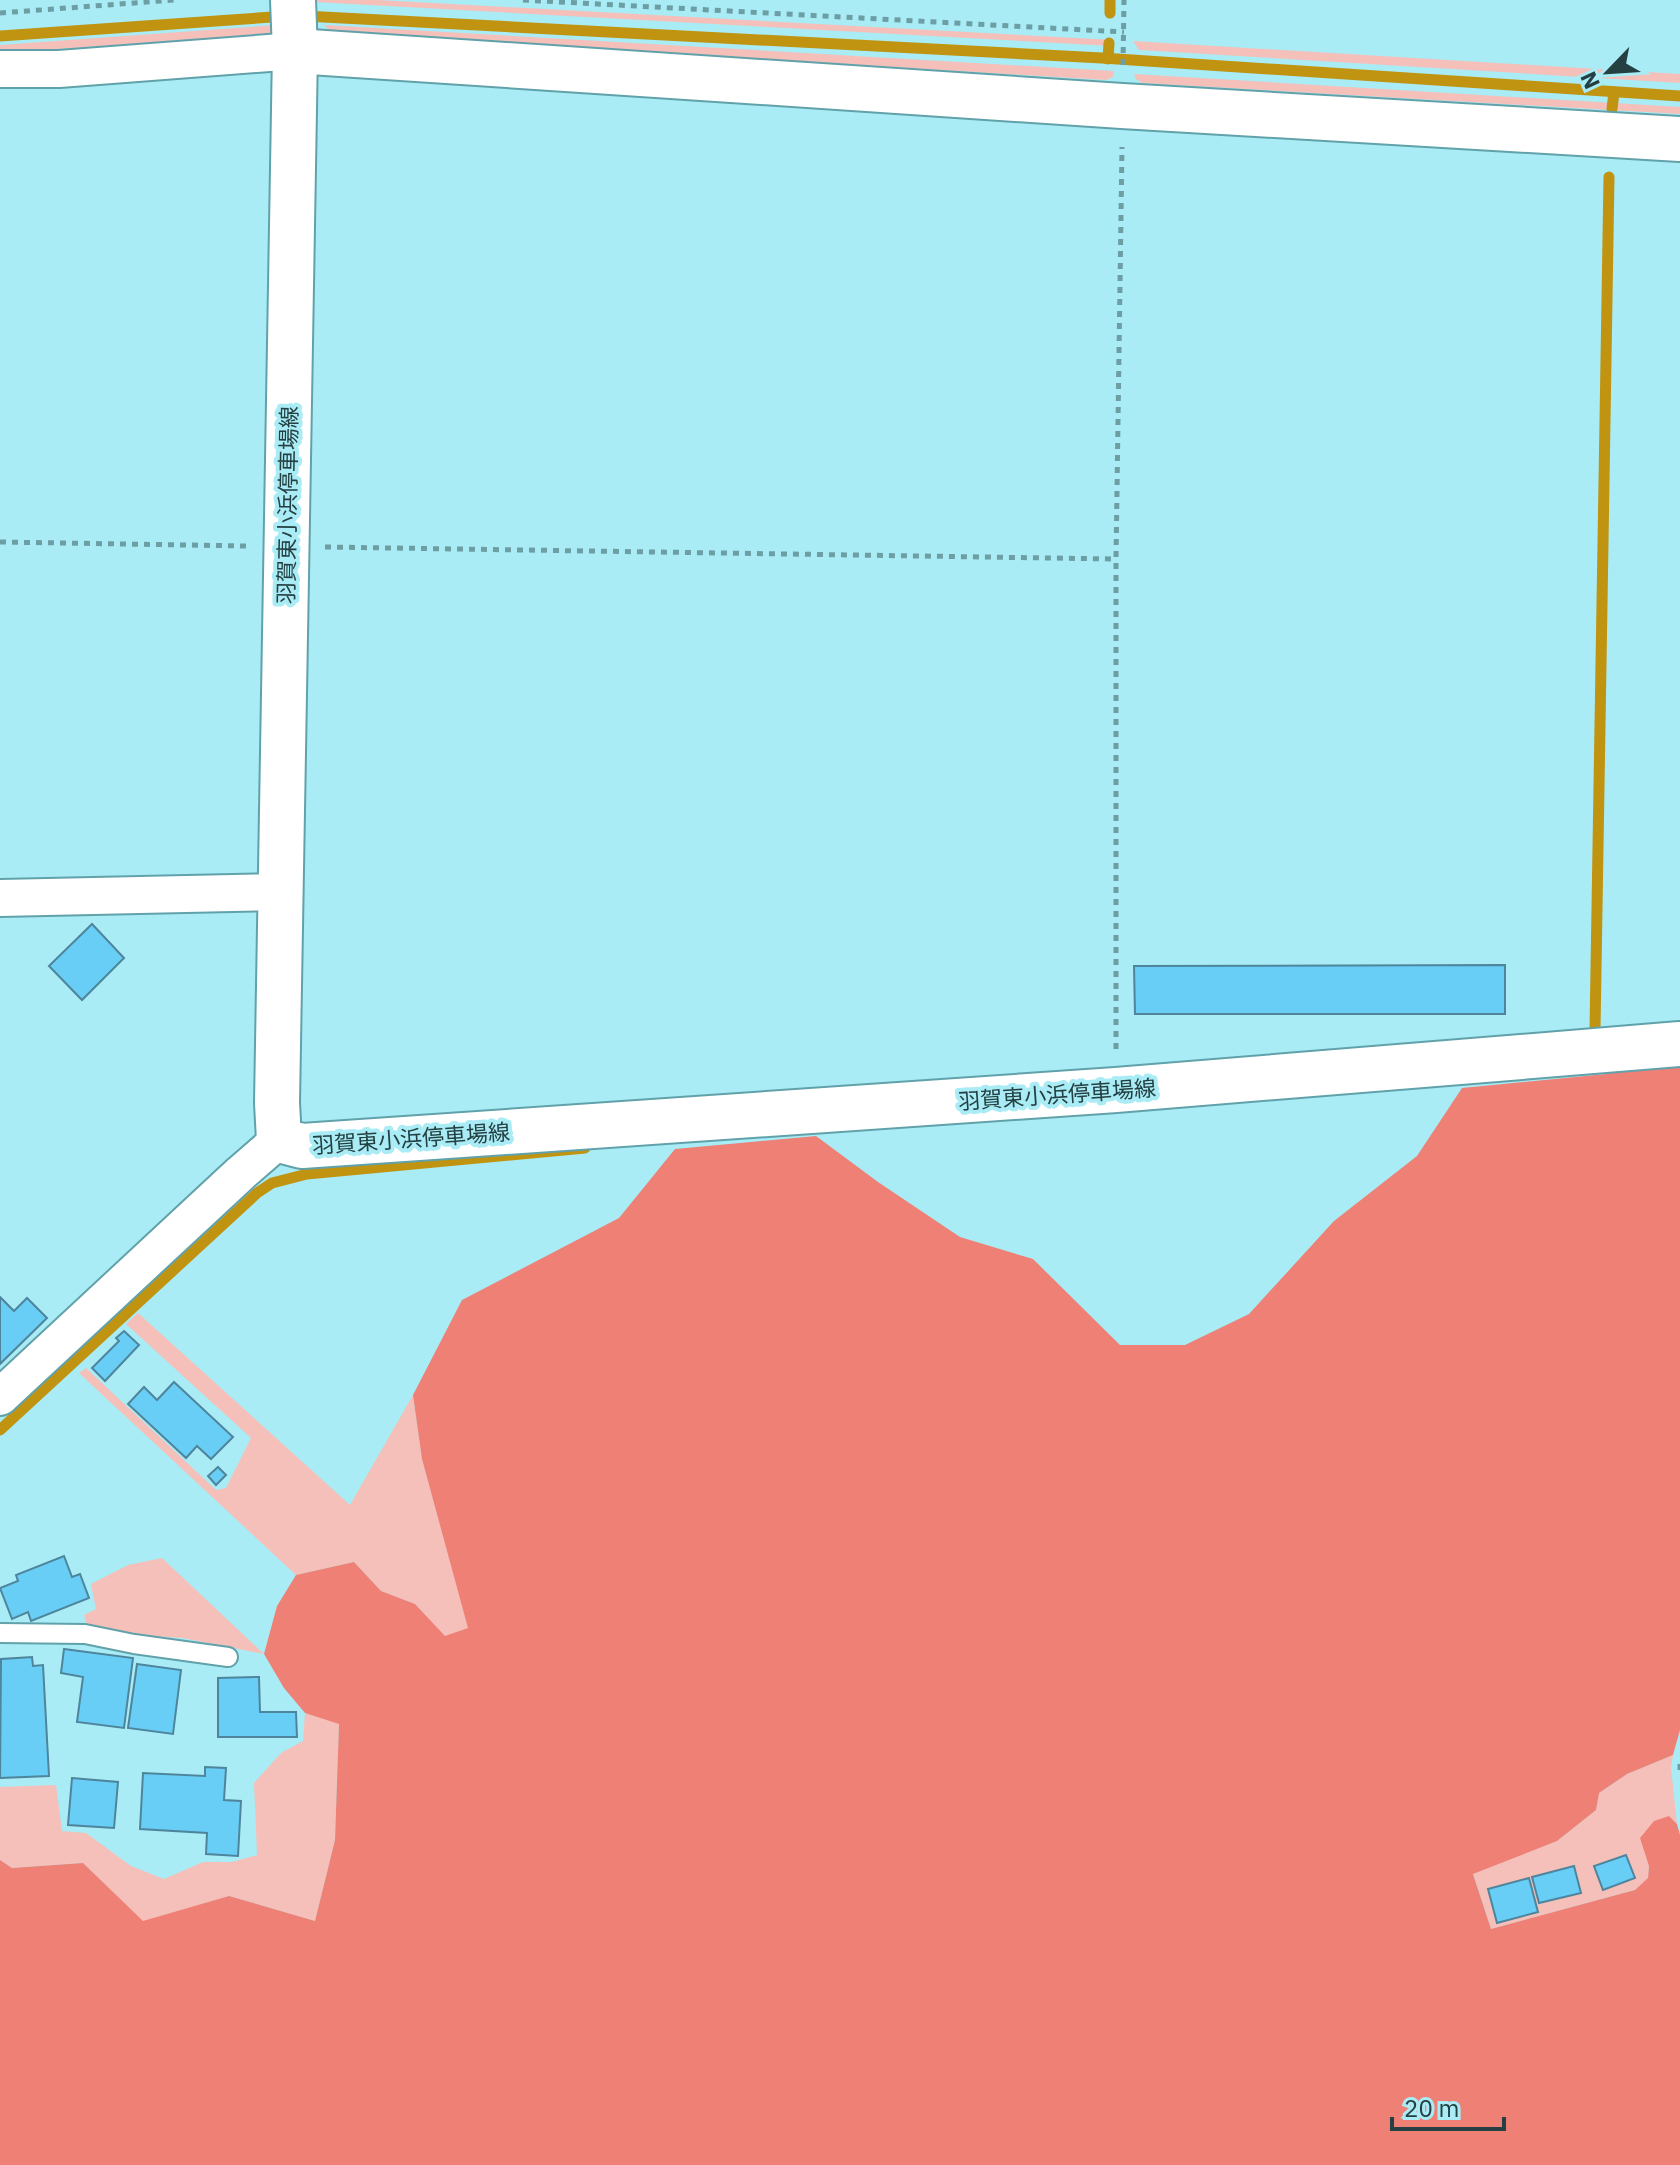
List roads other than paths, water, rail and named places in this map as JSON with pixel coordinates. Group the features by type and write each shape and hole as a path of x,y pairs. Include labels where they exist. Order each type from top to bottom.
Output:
{"main road":[{"path":"293,20 1680,139"},
{"name":"羽賀東小浜停車場線","path":"293,20 277,1103 279,1140 302,1146 1116,1090 1680,1044"}],"street":[{"path":"0,69 59,69 293,20"},
{"path":"0,898 280,892"},
{"path":"0,1397 279,1140"}],"lane":[{"path":"0,1633 85,1634 228,1657"}],"waterway":[{"path":"1110,0 1110,13"},
{"path":"0,36 287,16"},
{"path":"304,16 1102,58 1680,96"},
{"path":"1108,59 1109,43"},
{"path":"1612,109 1614,92"},
{"path":"1595,1030 1609,177"},
{"path":"0,1430 257,1193 272,1183 307,1174 585,1148"}]}
